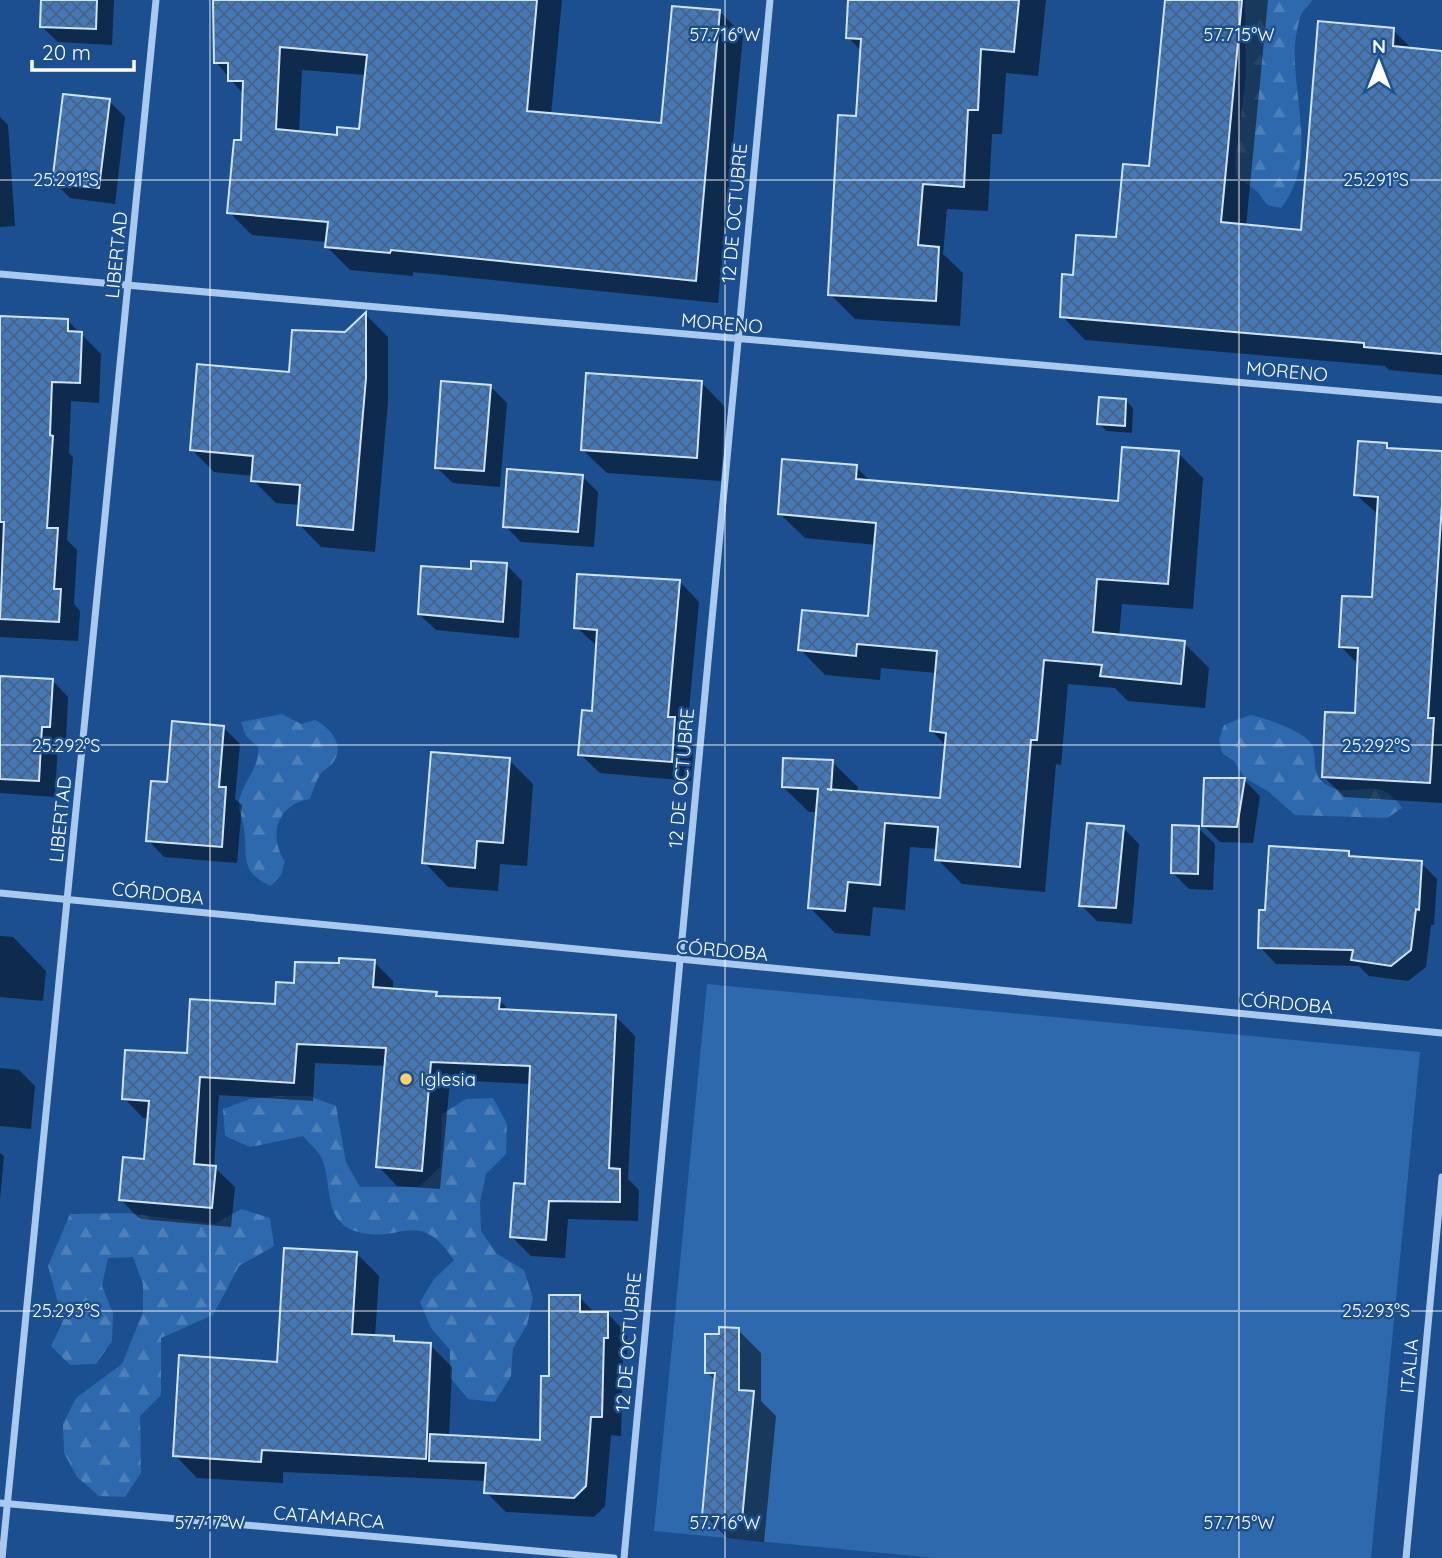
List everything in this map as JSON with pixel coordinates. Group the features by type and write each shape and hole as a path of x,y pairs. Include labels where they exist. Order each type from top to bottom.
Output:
{"street":[{"name":"LIBERTAD","path":"2,1558 3,1503 67,899 156,0"},
{"name":"12 DE OCTUBRE","path":"624,1558 770,0"},
{"name":"MORENO","path":"0,274 738,341 1442,400"},
{"name":"CÓRDOBA","path":"0,894 680,962 1442,1033"},
{"name":"ITALIA","path":"1406,1558 1442,1177"},
{"name":"CATAMARCA","path":"3,1503 614,1558"}],"green space":[{"path":"1245,0 1312,0 1301,16 1295,44 1301,129 1299,170 1281,208 1267,205 1259,193 1236,176 1235,162 1246,76"},
{"path":"282,714 301,724 315,720 321,723 335,739 338,752 331,765 318,778 310,799 290,807 279,822 277,841 285,861 281,875 271,886 254,875 247,863 239,801 255,767 258,747 246,736 241,722"},
{"path":"1250,715 1284,726 1308,740 1314,750 1317,776 1325,784 1336,789 1384,791 1402,808 1387,818 1295,815 1269,792 1245,778 1234,761 1222,753 1219,739 1224,725"},
{"path":"707,984 1420,1052 1371,1558 934,1558 654,1531"},
{"path":"309,1096 336,1106 346,1162 360,1187 419,1187 440,1167 442,1114 466,1099 493,1098 507,1124 506,1154 486,1174 480,1202 481,1231 497,1254 524,1270 533,1298 527,1325 513,1348 511,1376 495,1402 468,1399 450,1377 450,1350 431,1328 420,1302 434,1279 454,1260 441,1244 429,1234 418,1231 371,1234 345,1226 333,1209 321,1157 303,1136 250,1147 225,1136 223,1109 250,1099"},
{"path":"241,1209 270,1218 274,1246 239,1266 213,1315 161,1338 161,1395 140,1416 141,1473 125,1497 99,1496 77,1477 64,1453 63,1424 76,1398 122,1364 143,1312 143,1284 133,1257 108,1258 102,1286 113,1313 112,1341 96,1364 70,1365 51,1346 63,1321 48,1266 70,1214 126,1213 215,1224"}],"building":[{"path":"41,0 97,0 96,29 40,27"},
{"path":"213,0 537,0 527,111 661,123 672,6 720,10 696,281 391,250 390,253 325,247 328,222 227,213 234,140 241,140 243,81 228,81 228,63 214,63","holes":["280,47 367,55 359,129 337,127 337,135 276,129"]},
{"path":"848,0 1019,0 1014,52 981,49 978,110 968,110 964,187 923,184 918,245 939,247 936,301 828,295 838,115 856,116 861,39 846,38"},
{"path":"1165,0 1242,0 1221,222 1301,230 1318,21 1394,28 1393,46 1442,51 1442,354 1364,347 1364,343 1060,317 1062,274 1073,275 1076,235 1116,237 1123,164 1149,166"},
{"path":"63,94 110,99 99,188 52,183"},
{"path":"366,312 366,378 353,530 297,525 300,485 251,481 253,456 190,450 197,364 289,372 292,330 345,332"},
{"path":"0,316 68,319 68,331 82,332 80,383 52,382 50,435 53,436 47,528 58,528 54,589 61,589 59,622 0,619 4,522 0,522"},
{"path":"586,373 702,381 697,458 581,450"},
{"path":"441,381 491,385 484,471 435,468"},
{"path":"1099,397 1126,399 1125,426 1097,424"},
{"path":"1358,441 1387,443 1387,448 1442,451 1442,504 1428,718 1434,718 1430,783 1322,777 1325,712 1355,713 1358,648 1339,647 1342,596 1372,597 1378,497 1354,495"},
{"path":"1122,447 1179,451 1168,584 1097,579 1093,632 1185,641 1181,684 1100,676 1102,665 1044,660 1037,740 1031,740 1020,867 935,860 938,827 885,823 880,885 848,882 845,911 808,908 818,789 782,787 783,758 833,760 831,789 940,798 946,733 930,731 937,651 857,644 856,656 798,650 802,610 868,616 876,523 778,514 782,459 857,465 856,479 1118,501"},
{"path":"507,469 583,475 578,532 503,527"},
{"path":"471,561 507,563 503,622 418,614 421,566 471,569"},
{"path":"577,574 680,580 668,717 675,717 672,762 578,755 582,710 592,711 597,630 574,628"},
{"path":"0,676 53,679 50,727 42,727 39,781 0,779"},
{"path":"172,721 224,726 219,787 226,787 222,847 146,841 151,781 167,782"},
{"path":"431,752 510,758 503,843 477,841 475,868 422,863"},
{"path":"1204,778 1245,778 1237,827 1202,826"},
{"path":"1087,823 1124,826 1116,908 1079,906"},
{"path":"1172,825 1199,826 1198,874 1171,873"},
{"path":"1269,846 1349,851 1349,856 1422,861 1419,910 1416,909 1411,950 1391,966 1351,960 1353,950 1258,948 1259,910 1265,910"},
{"path":"339,958 375,960 373,987 437,992 436,996 500,998 499,1009 616,1015 609,1168 620,1169 620,1202 549,1201 546,1240 510,1237 514,1183 525,1184 530,1066 431,1062 422,1171 376,1167 386,1048 297,1044 294,1083 200,1077 194,1164 216,1166 212,1208 119,1200 123,1157 144,1159 149,1101 122,1099 125,1050 187,1053 190,999 275,1004 276,982 294,983 295,962 339,963"},
{"path":"284,1248 357,1252 352,1334 394,1336 394,1341 431,1343 426,1459 262,1450 261,1462 173,1456 179,1355 277,1362"},
{"path":"549,1295 580,1295 580,1312 608,1312 608,1338 604,1338 602,1417 591,1417 586,1486 574,1498 484,1493 486,1463 429,1461 430,1434 540,1440 541,1376 549,1376"},
{"path":"719,1327 739,1328 739,1390 754,1391 742,1520 702,1516 715,1373 705,1373 705,1334 719,1334"}],"place":[{"name":"Iglesia","path":"406,1079"}]}
